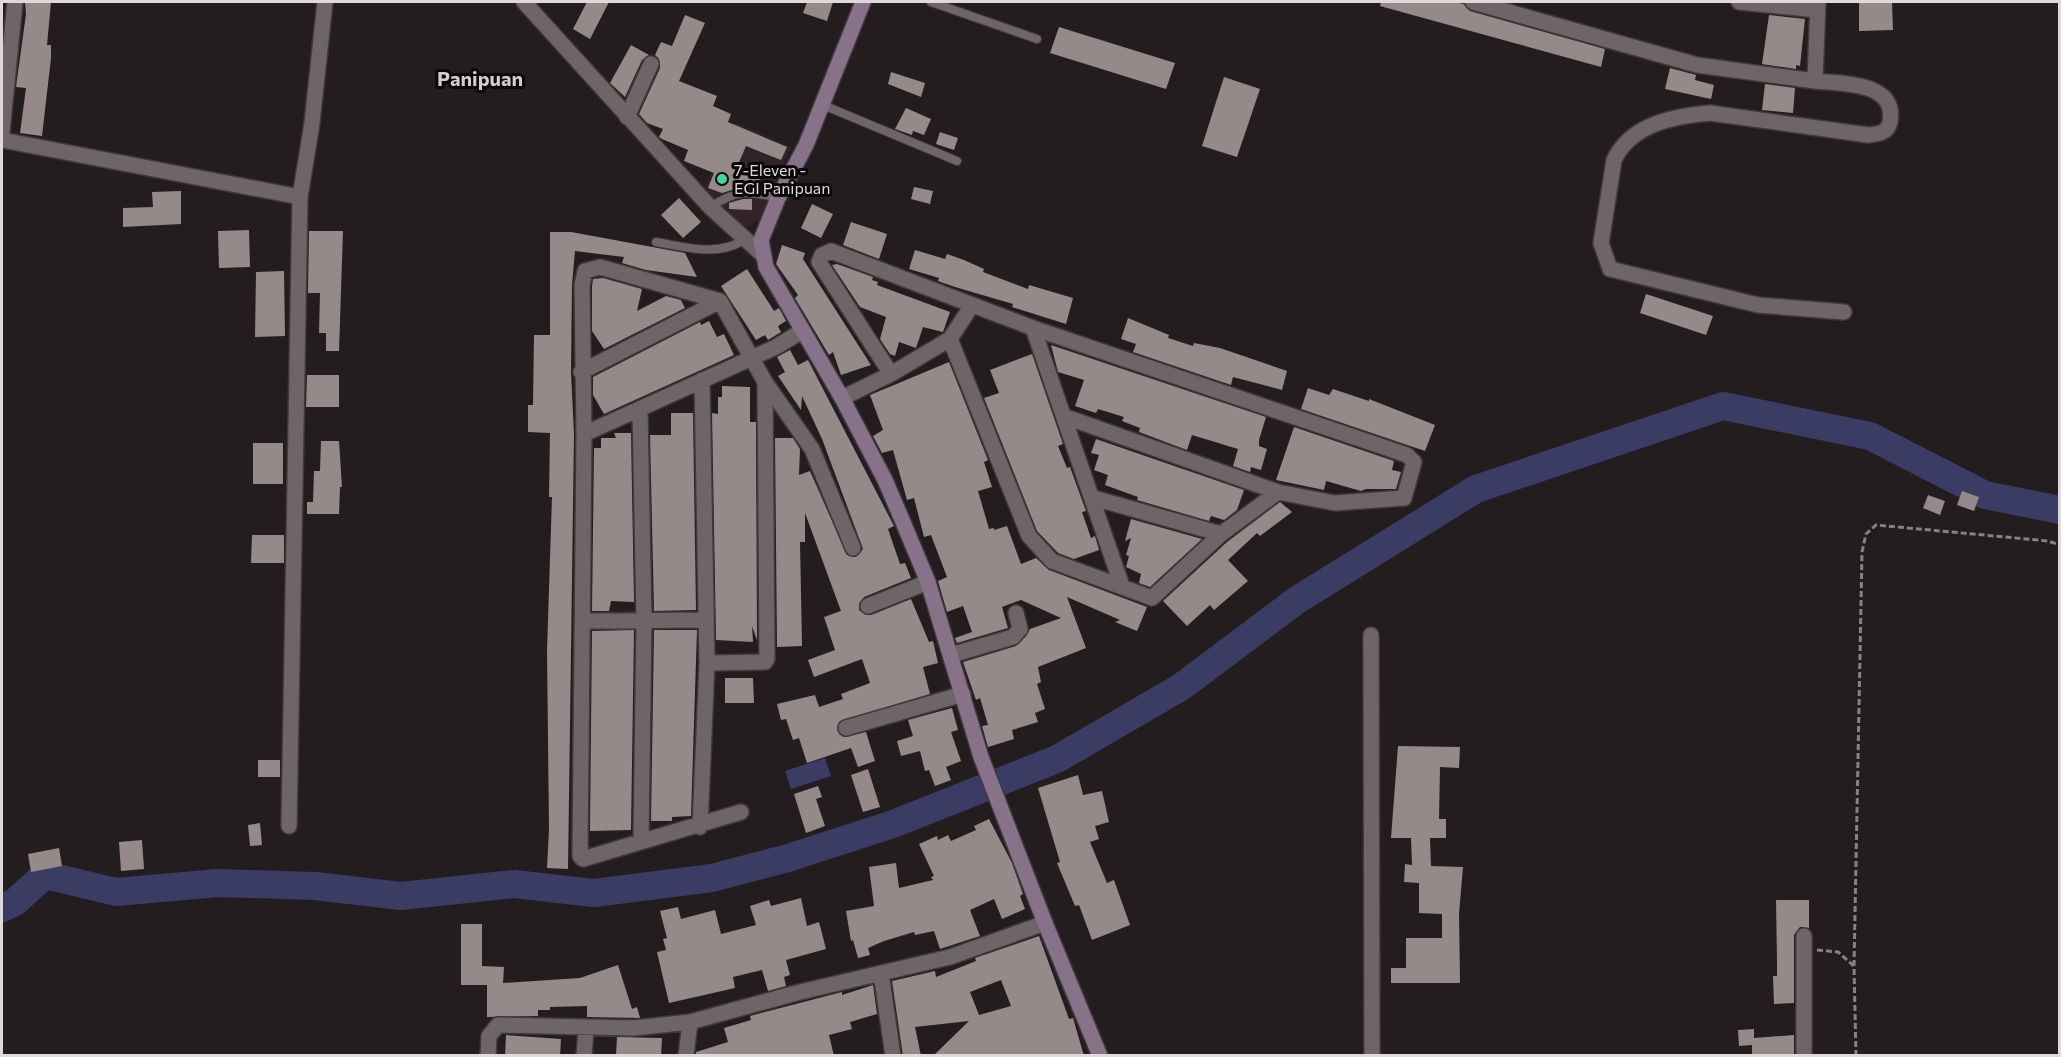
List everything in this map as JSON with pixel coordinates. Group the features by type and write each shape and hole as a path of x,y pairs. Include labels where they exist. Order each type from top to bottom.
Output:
{"main road":[{"path":"863,2 823,105 778,198 761,240 766,267 842,398 885,480 928,582 981,757 1045,923 1100,1056"}],"street":[{"path":"2,132 15,2"},
{"path":"289,826 300,197 312,123 325,2"},
{"path":"524,2 710,207 764,256"},
{"path":"1473,2 1697,65 1873,88 1887,102 1890,119 1889,126 1878,134 1868,135 1710,113 1685,115 1663,121 1630,136 1618,150 1614,159 1601,243 1610,269 1645,279 1758,305 1844,312"},
{"path":"1739,2 1818,6 1815,81"},
{"path":"627,117 651,64"},
{"path":"2,140 300,197"},
{"path":"891,374 819,262 822,255 831,251 1033,328 1407,455 1414,462 1407,494 1404,498 1335,503 1278,492 1066,417"},
{"path":"741,812 700,827 583,859 580,856 584,434 581,372 583,277 590,268 600,267 720,301 765,382 812,449 852,548"},
{"path":"581,372 720,301"},
{"path":"842,398 891,374 950,339 972,305"},
{"path":"1033,328 1094,498 1122,586"},
{"path":"584,434 776,347 802,331"},
{"path":"950,339 1029,536 1052,561 1152,598 1221,534 1278,492"},
{"path":"700,827 707,663 702,380"},
{"path":"707,663 765,662 767,659 765,382"},
{"path":"640,409 644,621 641,842"},
{"path":"1094,498 1221,534"},
{"path":"868,606 928,582"},
{"path":"951,655 1013,637 1020,629 1016,613"},
{"path":"582,621 706,620"},
{"path":"1371,635 1372,1056"},
{"path":"846,728 963,694"},
{"path":"488,1056 489,1036 498,1025 634,1029 690,1022 881,972 950,957 1045,923"},
{"path":"1804,936 1804,1056"},
{"path":"881,972 893,1056"},
{"path":"686,1056 690,1022"},
{"path":"584,1056 586,1029"}],"lane":[{"path":"930,2 1037,39"},
{"path":"823,105 957,161"},
{"path":"710,207 732,193 763,194 778,198"},
{"path":"656,242 729,250 744,240"}],"path":[{"path":"1856,1056 1854,966 1862,552 1866,534 1876,525 2048,541 2060,545"},
{"path":"1804,952 1823,950 1838,952 1854,966"}],"shaded area":[{"path":"736,123 791,147 759,220 748,227 739,227 703,190"}],"water":[{"path":"825,758 831,776 791,789 785,771"}],"building":[{"path":"25,2 51,2 47,45 51,45 51,58 42,136 20,133 26,88 16,87 26,14"},
{"path":"587,2 609,2 590,39 573,29"},
{"path":"807,2 833,2 827,21 803,13"},
{"path":"1381,2 1464,4 1470,11 1605,49 1601,67 1380,6"},
{"path":"1859,2 1892,2 1893,30 1859,31"},
{"path":"685,15 705,23 679,81 717,96 713,106 731,114 728,122 787,147 781,160 746,146 734,174 760,177 759,188 742,187 722,193 708,188 714,173 684,161 688,150 659,137 663,129 647,123 639,114 660,68 659,59 655,55 661,42 672,46"},
{"path":"1769,15 1805,19 1800,66 1796,65 1796,69 1762,64"},
{"path":"1059,27 1175,63 1166,89 1050,53"},
{"path":"631,45 649,55 642,60 625,97 610,83"},
{"path":"1670,68 1696,75 1695,80 1714,85 1711,99 1665,89"},
{"path":"891,72 925,83 921,97 888,84"},
{"path":"1224,77 1260,89 1237,157 1202,146"},
{"path":"1765,84 1795,88 1793,113 1762,110"},
{"path":"906,108 931,119 924,135 913,131 912,135 895,129"},
{"path":"940,132 958,138 954,150 936,144"},
{"path":"914,187 933,191 930,204 911,199"},
{"path":"181,191 181,224 123,227 123,208 153,207 152,192"},
{"path":"679,198 701,222 683,238 661,215"},
{"path":"752,199 752,210 729,209 729,203"},
{"path":"812,204 833,214 821,238 801,228"},
{"path":"851,222 887,234 879,259 843,245"},
{"path":"249,230 250,267 219,268 218,231"},
{"path":"309,231 343,231 339,351 326,351 326,333 319,333 320,293 308,293"},
{"path":"550,232 571,232 685,253 697,277 646,270 622,263 624,257 575,251 572,285 571,372 574,434 568,869 547,868 549,829 547,651 552,497 549,497 550,433 528,432 528,405 533,405 534,335 550,335"},
{"path":"782,245 805,253 803,259 871,365 841,375 833,352 829,355 795,298 798,295 776,264"},
{"path":"915,250 945,259 947,254 984,269 983,272 1028,289 1029,285 1073,298 1066,324 1012,307 1013,304 955,287 938,281 939,278 909,269"},
{"path":"837,264 873,277 872,280 878,282 877,285 950,312 943,332 923,327 916,348 899,342 895,356 890,354 880,339 886,317 860,307 832,265"},
{"path":"747,269 774,311 779,308 786,321 778,326 781,332 768,340 765,335 756,340 721,286"},
{"path":"284,271 285,336 255,337 256,272"},
{"path":"603,278 642,289 637,311 666,296 681,300 685,308 604,349 592,331 593,279"},
{"path":"1646,294 1713,316 1706,335 1640,313"},
{"path":"1128,318 1169,335 1168,338 1193,346 1194,343 1220,348 1287,371 1282,390 1233,377 1231,385 1133,352 1136,344 1121,339"},
{"path":"709,321 717,337 724,334 734,355 604,414 593,395 593,377 700,322 701,325"},
{"path":"1051,345 1266,417 1259,440 1259,446 1267,449 1261,470 1251,467 1250,472 1233,466 1238,449 1192,435 1187,450 1139,432 1140,428 1122,421 1124,417 1098,409 1096,413 1075,406 1084,380 1058,372"},
{"path":"790,350 798,365 808,360 894,526 888,529 900,564 905,563 911,578 864,597 859,604 859,610 866,615 871,615 911,599 929,642 933,641 938,663 923,667 930,694 839,722 837,730 843,737 866,732 875,761 858,767 851,748 807,763 799,738 793,740 786,719 781,720 777,704 815,695 819,707 843,699 841,694 870,683 862,659 814,677 808,660 835,650 824,617 841,611 805,513 805,542 800,542 802,646 777,647 775,438 793,438 800,449 799,475 810,471 847,555 856,557 863,549 822,439 802,396 801,410 778,376 785,372 777,357"},
{"path":"1032,354 1063,444 1058,446 1067,468 1070,467 1086,511 1082,512 1091,538 1095,536 1099,550 1074,559 1058,553 1037,531 984,398 999,393 990,370"},
{"path":"949,362 988,460 984,462 992,487 978,491 989,529 994,528 994,530 1007,526 1021,564 1036,558 1049,570 1147,607 1137,631 1115,622 1120,620 1067,597 1086,648 1038,667 1041,682 1037,684 1045,709 1035,713 1038,722 1012,730 1014,739 988,747 982,726 988,725 980,698 976,700 963,662 1016,646 1030,629 1061,618 1021,600 1002,607 1008,628 957,643 955,638 972,632 963,606 947,612 938,581 947,577 931,535 924,537 914,498 907,500 893,450 882,453 873,436 883,430 870,395"},
{"path":"307,375 339,375 339,407 306,407"},
{"path":"722,386 750,387 750,422 756,422 757,640 752,626 753,642 716,640 712,413 718,414 718,397 722,397"},
{"path":"1308,388 1329,395 1333,389 1369,401 1369,399 1435,425 1425,451 1301,409"},
{"path":"671,413 693,413 696,610 654,611 650,435 671,435"},
{"path":"1294,427 1394,461 1392,470 1401,472 1396,489 1361,491 1326,481 1324,490 1276,480"},
{"path":"614,433 631,433 634,602 611,601 609,611 592,611 594,448 601,448 601,438 616,438"},
{"path":"1096,439 1244,490 1237,510 1224,520 1211,516 1209,521 1137,500 1138,497 1105,485 1108,475 1094,470 1099,455 1091,453"},
{"path":"321,441 339,441 342,487 340,487 339,514 307,514 307,502 313,502 314,471 320,471"},
{"path":"253,443 283,443 283,484 253,484"},
{"path":"1962,491 1979,497 1974,511 1957,505"},
{"path":"1928,495 1945,501 1940,515 1923,508"},
{"path":"1280,502 1292,512 1260,536 1257,533 1228,560 1248,581 1214,610 1210,605 1187,626 1163,601 1227,542"},
{"path":"1131,519 1202,539 1150,587 1139,583 1141,574 1126,567 1129,556 1126,555 1131,538 1125,541"},
{"path":"252,535 284,535 284,563 251,563"},
{"path":"634,630 631,830 590,831 592,631"},
{"path":"654,630 697,630 691,816 672,817 672,821 651,821"},
{"path":"725,678 753,678 754,703 725,703"},
{"path":"952,708 958,730 951,732 961,761 946,767 951,780 935,786 929,770 925,771 920,751 901,756 897,741 913,736 908,720"},
{"path":"1398,746 1460,747 1459,768 1440,767 1439,819 1446,819 1446,838 1430,838 1431,866 1463,867 1459,914 1460,983 1391,983 1391,968 1406,968 1406,938 1442,938 1442,914 1419,913 1419,883 1404,882 1405,864 1412,865 1411,838 1391,838"},
{"path":"258,760 280,760 280,777 258,777"},
{"path":"868,769 880,807 863,812 851,775"},
{"path":"1078,775 1083,795 1102,791 1109,822 1095,826 1099,839 1090,842 1107,883 1114,880 1130,925 1092,940 1079,905 1075,906 1057,863 1060,862 1038,788"},
{"path":"818,786 822,797 816,799 825,826 806,833 794,794"},
{"path":"989,819 1012,863 1023,894 1020,896 1025,909 1002,919 994,899 970,910 980,936 940,949 934,931 915,935 914,932 868,948 870,955 858,958 853,940 851,941 846,911 874,906 869,867 896,863 899,888 933,880 931,877 934,876 919,844 937,836 938,840 948,835 951,841 976,830 974,826"},
{"path":"260,823 262,845 250,846 248,825"},
{"path":"142,840 144,869 121,871 119,842"},
{"path":"59,848 62,866 31,872 28,854"},
{"path":"801,898 807,926 819,922 826,949 786,960 790,975 784,977 786,986 768,991 762,970 733,977 735,988 669,1003 657,952 666,950 663,939 667,938 660,911 678,907 681,919 715,910 721,934 756,925 750,906 769,900 771,906"},
{"path":"1776,900 1809,900 1809,928 1800,927 1794,935 1794,1003 1774,1004 1773,976 1777,976"},
{"path":"461,924 482,924 482,966 504,967 503,983 580,978 618,965 632,1009 637,1007 640,1018 587,1017 587,1006 550,1007 550,1010 538,1010 538,1016 487,1017 487,985 461,985"},
{"path":"1039,936 1069,1019 1073,1018 1084,1056 933,1056 969,1021 915,1027 921,1056 903,1056 892,981 935,971 936,977 976,961 975,958","holes":["1001,980 1011,1006 979,1015 970,992"]},
{"path":"873,985 877,1014 850,1022 852,1029 829,1035 834,1056 696,1056 696,1052 728,1042 724,1028 751,1020 750,1016 842,992 842,995"},
{"path":"1754,1029 1754,1038 1794,1035 1794,1056 1752,1056 1752,1045 1739,1046 1738,1030"},
{"path":"506,1035 561,1039 560,1056 505,1056"},
{"path":"617,1037 662,1038 661,1056 616,1056"}],"waterway":[{"path":"2,908 15,902 45,875 116,892 218,883 315,886 401,896 514,884 594,893 712,878 788,858 893,824 1057,759 1181,687 1297,600 1476,489 1723,406 1870,436 1985,495 2060,510"}],"place":[{"name":"7-Eleven - EGI Panipuan","path":"722,179"}],"district":[{"name":"Panipuan","path":"480,79"}]}
